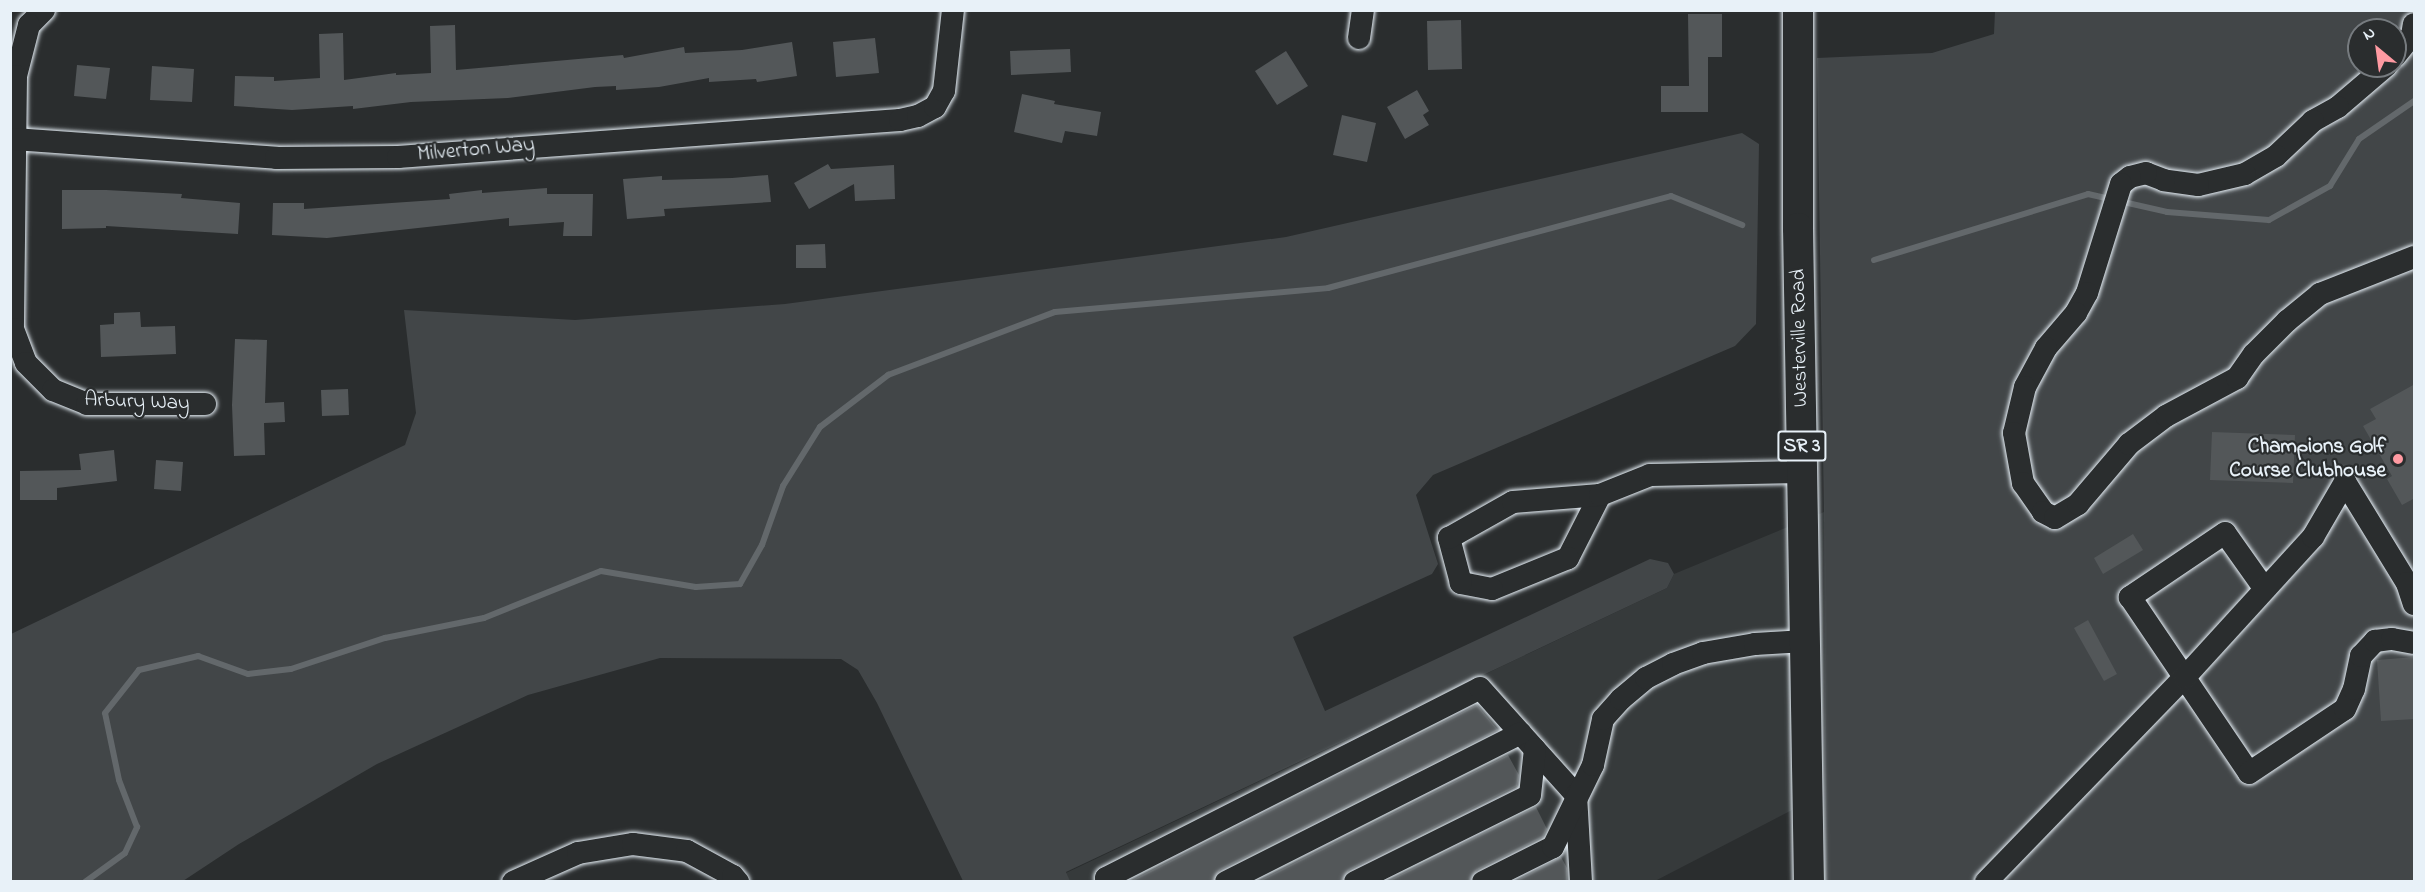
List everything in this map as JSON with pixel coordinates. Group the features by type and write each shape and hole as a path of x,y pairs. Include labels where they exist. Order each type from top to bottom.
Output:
{"main road":[{"name":"Westerville Road","path":"1798,10 1802,472 1809,882"}],"street":[{"name":"Arbury Way","path":"44,10 29,25 16,76 13,329 26,363 53,390 87,404 205,405"},
{"name":"Milverton Way","path":"14,139 276,158 398,157 900,120 918,116 935,107 944,91 953,10"},
{"path":"1359,39 1363,10"},
{"path":"2407,41 2412,35 2415,24"},
{"path":"2372,78 2338,107 2313,122 2276,156 2245,174 2198,185 2164,180 2146,173 2130,177 2118,189 2087,293 2076,313 2046,348 2025,387 2014,433 2023,483 2043,512 2055,518 2078,504 2129,444 2166,416 2237,378 2254,354 2287,321 2320,294 2415,257"},
{"path":"1600,495 1568,558 1492,589 1461,583 1449,538 1514,502 1600,495 1650,475 1802,472"},
{"path":"1986,882 2185,677 2313,537 2345,482 2408,570 2415,604"},
{"path":"2264,588 2225,533 2130,597 2248,773 2345,709 2354,689 2361,656 2375,641 2392,639 2415,643"},
{"path":"1483,882 1553,847 1576,795 1593,765 1603,719 1621,699 1646,678 1673,664 1703,653 1755,644 1805,641"},
{"path":"1107,882 1106,878 1480,688 1576,795 1581,882"},
{"path":"1226,882 1528,741"},
{"path":"1355,882 1530,795 1528,741"},
{"path":"513,882 578,853 633,844 687,851 733,876 738,882"}],"shaded area":[{"path":"1995,11 2414,11 2414,881 1825,881 1824,512 1817,58 1932,53 1994,34"},
{"path":"1742,133 1759,144 1756,324 1735,346 1433,475 1416,495 1438,564 1432,574 1293,637 1325,711 1650,559 1668,563 1674,574 1667,588 1066,872 1070,881 963,881 877,703 858,670 841,659 660,658 528,695 377,764 239,844 183,881 11,882 11,634 405,445 416,413 404,310 575,320 785,304 1286,237"},
{"path":"1824,512 1823,794 1655,881 1070,882 1066,873 1667,588 1674,574"}],"building":[{"path":"1688,14 1722,14 1722,57 1708,57 1708,112 1661,112 1661,86 1689,86"},
{"path":"1461,20 1462,69 1428,70 1427,21"},
{"path":"455,25 456,70 623,55 624,58 684,47 685,53 742,50 792,42 797,76 757,82 756,79 709,82 709,78 659,87 616,90 616,86 595,87 508,98 411,102 353,109 353,106 292,110 234,106 235,76 274,77 274,81 320,78 319,34 343,33 344,80 396,73 396,75 431,73 430,26"},
{"path":"875,38 879,73 836,77 833,42"},
{"path":"1070,49 1071,72 1011,75 1010,51"},
{"path":"1286,51 1308,86 1277,105 1255,71"},
{"path":"77,65 110,68 106,99 74,96"},
{"path":"152,66 194,69 192,102 150,100"},
{"path":"1417,90 1429,111 1423,115 1429,125 1405,139 1387,107"},
{"path":"1022,94 1055,101 1054,104 1101,112 1097,136 1065,131 1062,143 1014,132"},
{"path":"1342,115 1376,123 1367,162 1333,155"},
{"path":"828,164 831,169 894,165 895,199 855,201 854,184 809,209 794,183"},
{"path":"768,175 771,202 664,209 665,216 627,219 623,179 662,176 662,180"},
{"path":"547,188 547,194 593,194 592,236 563,236 564,222 509,226 509,218 327,238 272,235 273,203 304,203 304,209 450,199 449,194 482,190 482,193"},
{"path":"62,190 182,194 181,198 240,203 238,234 106,226 106,228 62,229"},
{"path":"825,244 826,268 796,268 796,245"},
{"path":"140,312 141,327 175,326 176,354 101,357 100,325 114,324 114,313"},
{"path":"235,339 267,340 265,403 284,402 285,422 264,423 265,455 234,456 232,405"},
{"name":"Champions Golf Course Clubhouse","path":"2415,384 2415,498 2402,505 2387,479 2392,476 2363,426 2376,419 2370,409"},
{"path":"348,389 349,415 322,416 321,390"},
{"path":"2212,432 2295,435 2293,483 2210,480"},
{"path":"114,450 117,481 57,488 57,500 20,500 20,471 81,470 79,454"},
{"path":"156,460 183,462 181,491 154,489"},
{"path":"2133,534 2143,550 2103,574 2094,558"},
{"path":"2088,620 2117,674 2104,681 2074,628"},
{"path":"2415,657 2415,719 2381,721 2377,660"},
{"path":"1477,705 1498,730 1220,870 1213,882 1129,882"},
{"path":"1508,755 1519,775 1517,786 1349,870 1342,882 1257,882"},
{"path":"1536,807 1547,829 1543,837 1477,870 1470,882 1386,882"},
{"path":"1561,857 1567,868 1567,882 1514,882"}],"waterway":[{"path":"1874,260 2088,194 2167,212 2269,220 2330,186 2359,139 2414,101"},
{"path":"85,882 125,853 137,827 119,780 105,713 139,670 198,656 248,674 291,669 385,638 484,618 601,571 696,587 740,584 762,545 783,486 820,427 888,375 1055,312 1328,288 1671,196 1742,225"}],"place":[{"name":"Champions Golf Course Clubhouse","path":"2398,459"}]}
